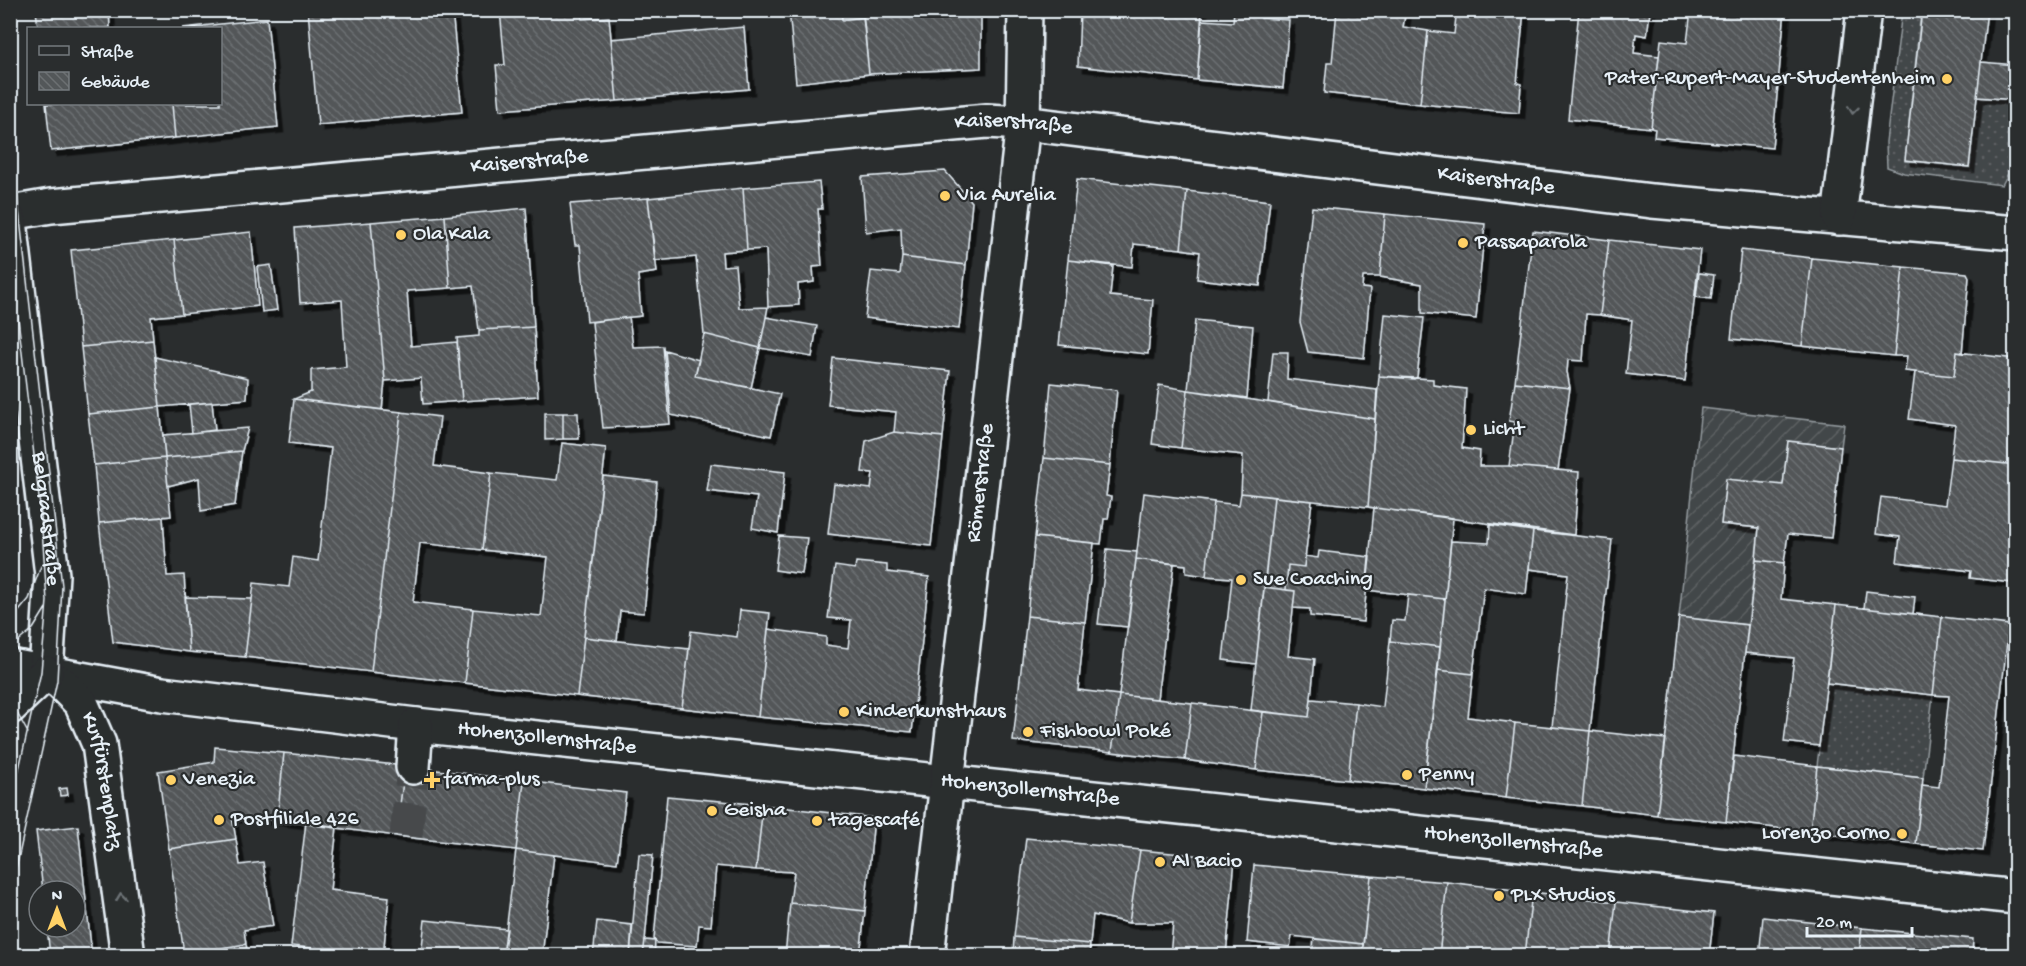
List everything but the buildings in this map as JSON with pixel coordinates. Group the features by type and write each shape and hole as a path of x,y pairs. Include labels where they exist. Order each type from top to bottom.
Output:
{"street":[{"name":"Römerstraße","path":"927,956 1023,123 1025,10"},
{"path":"1839,218 1864,10"},
{"name":"Kaiserstraße","path":"10,213 51,206 987,121 1023,123 1498,183 1839,218 2016,233"},
{"name":"Belgradstraße","path":"10,221 52,574 46,673"},
{"name":"Hohenzollernstraße","path":"10,666 162,694 416,725 2016,897"},
{"path":"10,697 46,673"},
{"path":"10,706 46,673"},
{"name":"Kurfürstenplatz","path":"46,673 61,683 81,703 99,744 128,956"},
{"path":"412,767 416,725"}],"shaded area":[{"path":"1902,11 1921,11 1905,161 1970,168 1977,97 2015,101 2015,160 2002,185 1904,173 1887,167 1886,142"},
{"path":"1701,408 1844,424 1841,447 1788,441 1783,485 1726,479 1721,524 1759,528 1748,625 1679,617"},
{"path":"1827,683 1933,695 1923,778 1817,766"}],"tunnel":[{"path":"406,836 413,767"}],"tram line":[{"path":"10,132 62,586 57,681 10,896"},
{"path":"10,250 41,515 47,601 41,672 16,782 10,822"},
{"path":"10,622 29,599 41,566"},
{"path":"10,648 33,629 46,608"},
{"path":"10,700 28,733"},
{"path":"10,749 15,775"}],"place":[{"name":"Pater-Rupert-Mayer-Studentenheim","path":"1947,79"},
{"name":"Via Aurelia","path":"945,196"},
{"name":"Ola Kala","path":"401,235"},
{"name":"Passaparola","path":"1463,243"},
{"name":"Licht","path":"1471,430"},
{"name":"Sue Coaching","path":"1241,580"},
{"name":"Kinderkunsthaus","path":"844,712"},
{"name":"Fishbowl Poké","path":"1028,732"},
{"name":"Penny","path":"1407,775"},
{"name":"Venezia","path":"171,780"},
{"name":"farma-plus","path":"432,780"},
{"name":"Geisha","path":"712,811"},
{"name":"Postfiliale 426","path":"219,820"},
{"name":"tagescafé","path":"817,821"},
{"name":"Lorenzo Corno","path":"1902,834"},
{"name":"Al Bacio","path":"1160,862"},
{"name":"PLX Studios","path":"1499,896"}]}
